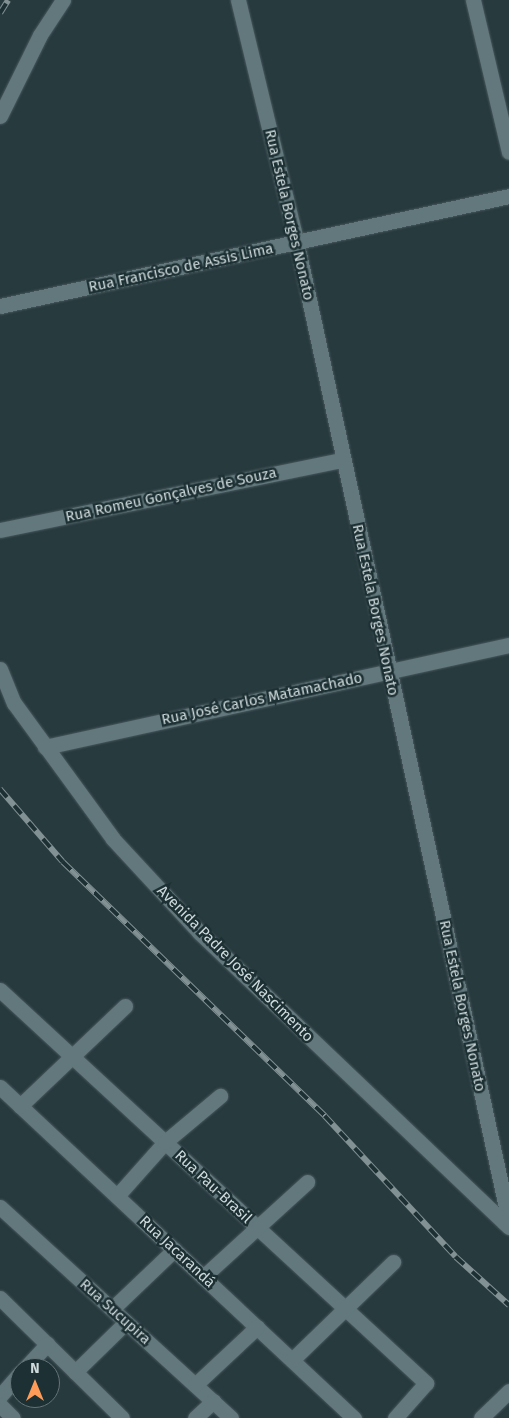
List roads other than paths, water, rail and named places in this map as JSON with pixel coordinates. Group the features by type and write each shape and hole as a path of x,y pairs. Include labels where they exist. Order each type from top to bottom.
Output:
{"street":[{"path":"0,116 40,34 63,0"},
{"name":"Rua Estela Borges Nonato","path":"238,0 297,244 342,460 509,1221"},
{"path":"473,0 509,152"},
{"name":"Rua Francisco de Assis Lima","path":"0,306 297,244 509,196"},
{"name":"Rua Romeu Gonçalves de Souza","path":"0,530 342,460"},
{"name":"Rua José Carlos Matamachado","path":"45,747 509,645"},
{"name":"Avenida Padre José Nascimento","path":"0,669 14,703 113,839 199,932 509,1227"},
{"name":"Rua Pau-Brasil","path":"0,990 426,1383 395,1418"},
{"path":"20,1106 125,1006"},
{"name":"Rua Jacarandá","path":"0,1087 354,1418"},
{"path":"117,1196 165,1142 220,1096"},
{"path":"203,1277 255,1226 307,1182"},
{"name":"Rua Sucupira","path":"0,1207 231,1418"},
{"path":"112,1309 174,1250"},
{"path":"292,1360 392,1262"},
{"path":"0,1298 122,1418"},
{"path":"76,1372 126,1322"},
{"path":"195,1385 257,1327"},
{"path":"34,1358 46,1344"},
{"path":"0,1396 10,1384"},
{"path":"481,1418 509,1391"},
{"path":"195,1418 213,1402"},
{"path":"0,1405 13,1418"}],"railway":[{"path":"0,13 8,0"},
{"path":"0,789 63,862 325,1116 456,1257 509,1305"}]}
